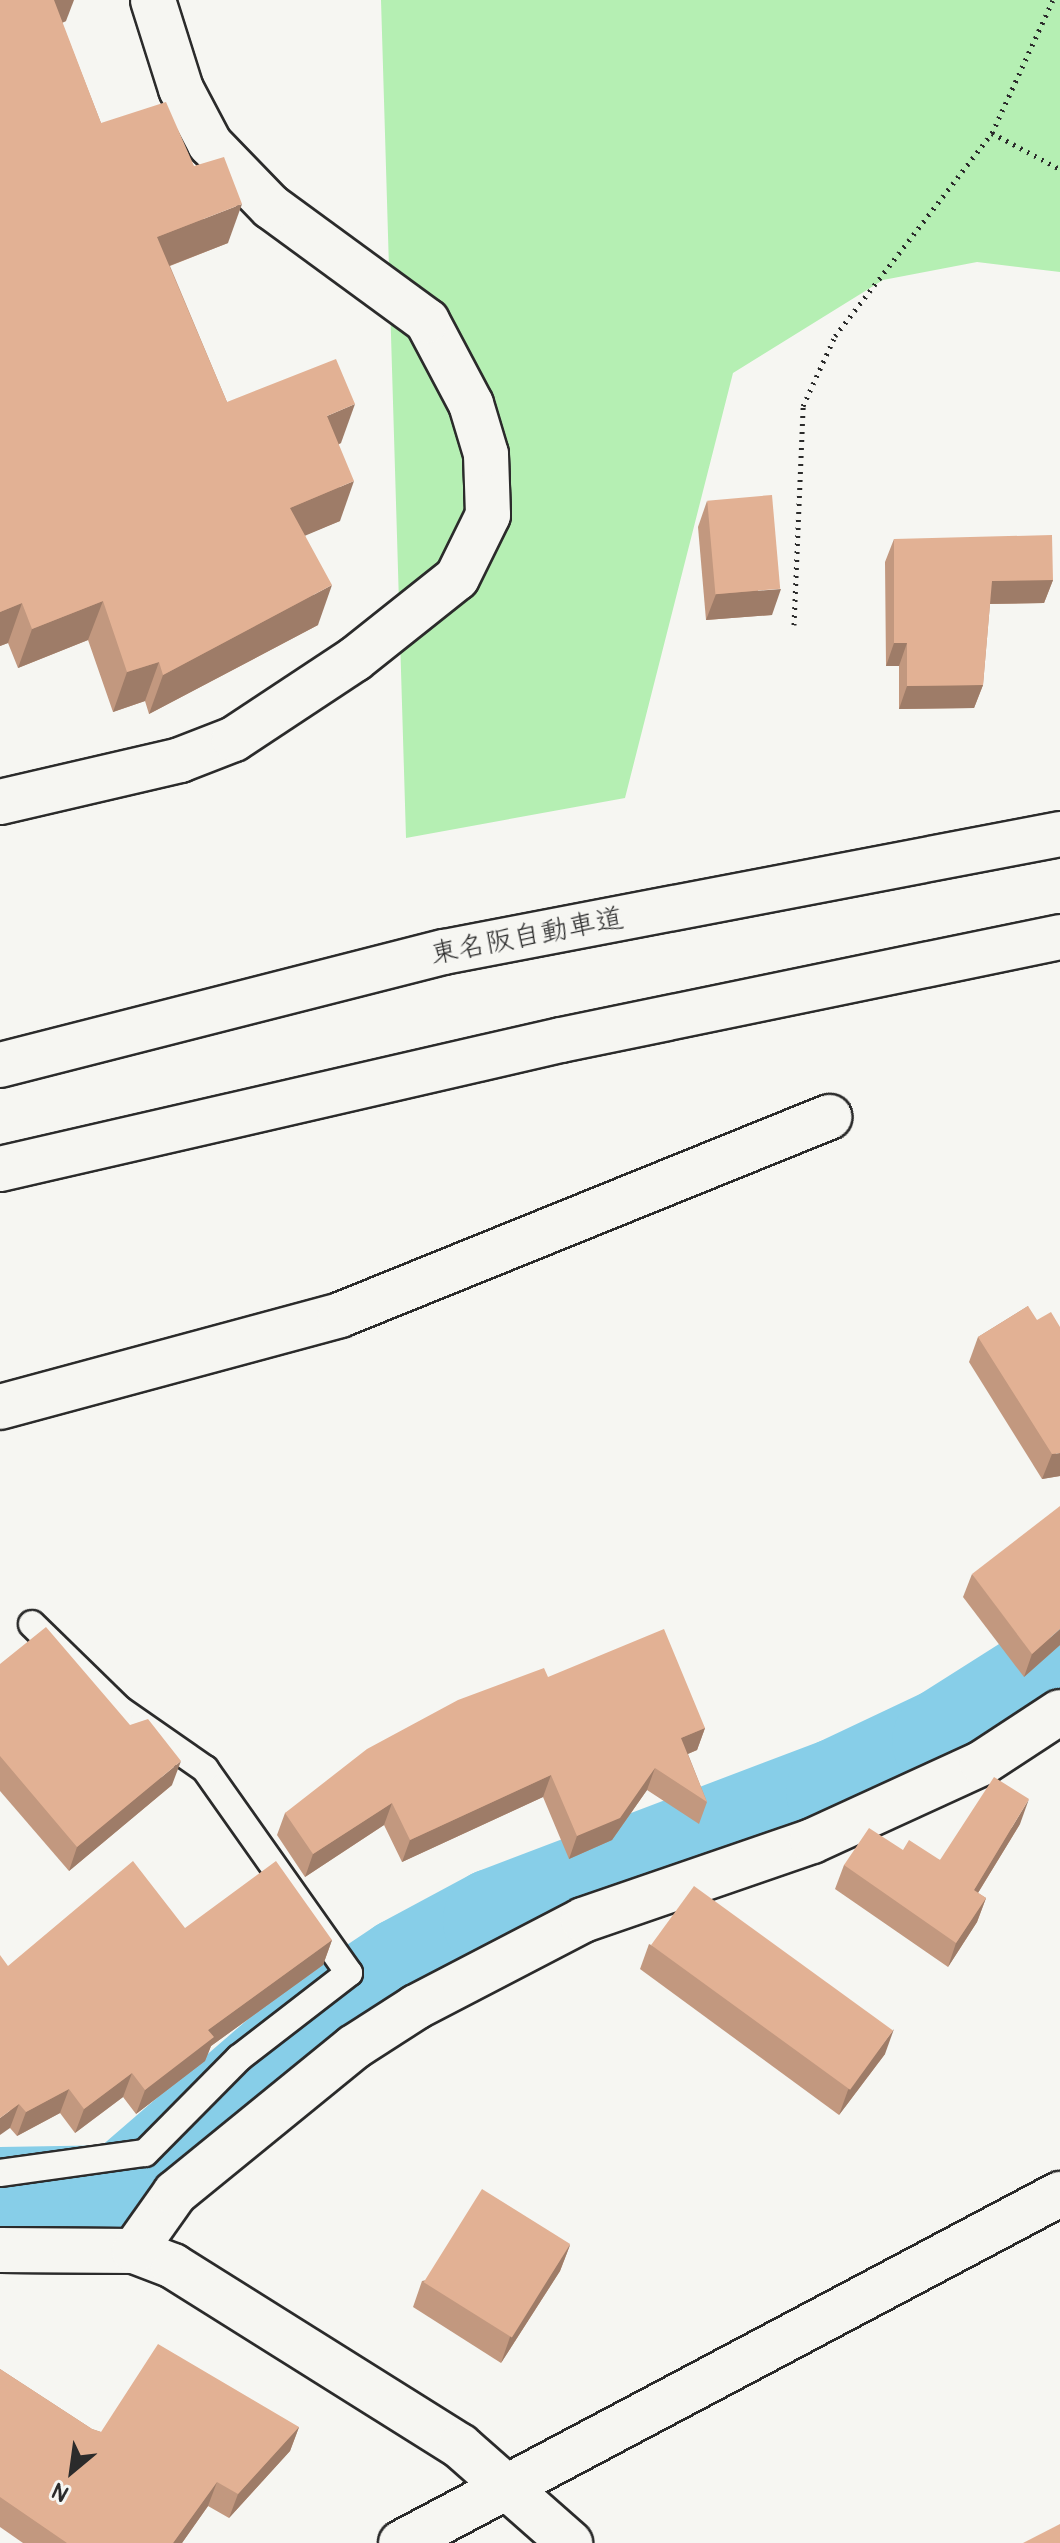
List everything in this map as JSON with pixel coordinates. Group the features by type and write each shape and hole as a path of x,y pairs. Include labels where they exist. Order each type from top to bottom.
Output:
{"main road":[{"path":"0,802 180,760 234,739 355,659 457,578 488,515 486,454 455,367 434,332 406,303 271,207 210,144 181,89 153,0"},
{"name":"東名阪自動車道","path":"0,1065 444,952 1060,834"},
{"path":"0,1169 561,1040 1060,937"},
{"path":"0,1407 340,1315 829,1117"},
{"path":"134,2251 175,2193 354,2047 416,2007 583,1920 812,1841 982,1763 1060,1712"},
{"path":"401,2543 1060,2194"},
{"path":"0,2250 134,2251 173,2266 335,2366 509,2485 570,2543"}],"lane":[{"path":"0,2173 145,2153 239,2058 349,1973 205,1769 120,1710 32,1624"}],"path":[{"path":"794,625 803,406 835,336 992,133 1053,0"},
{"path":"992,133 1060,169"}],"green space":[{"path":"381,0 1060,0 1060,272 977,262 883,280 733,373 625,798 406,838"}],"building":[{"path":"0,0 54,0 101,123 166,102 194,166 224,157 242,204 157,237 227,402 336,359 355,404 327,416 354,481 290,508 332,585 163,675 159,662 127,672 103,601 32,629 22,603 0,612"},
{"path":"772,495 780,589 715,594 707,501"},
{"path":"1052,535 1053,580 992,581 983,685 907,686 907,643 894,643 894,539"},
{"path":"1028,1306 1037,1320 1051,1312 1060,1327 1060,1453 1052,1454 978,1337"},
{"path":"1060,1506 1060,1629 1032,1654 972,1574"},
{"path":"46,1627 130,1725 148,1719 181,1761 77,1847 0,1756 0,1664"},
{"path":"664,1629 705,1728 681,1738 707,1802 655,1768 620,1818 577,1836 551,1775 410,1840 392,1803 313,1854 285,1813 367,1749 458,1700 544,1668 548,1677"},
{"path":"994,1777 1029,1799 974,1890 986,1898 956,1943 844,1865 869,1828 903,1850 909,1840 940,1860"},
{"path":"133,1861 185,1928 276,1861 332,1940 208,2030 214,2037 145,2090 132,2073 84,2109 69,2089 26,2112 19,2104 0,2118 0,1955 8,1966"},
{"path":"694,1886 893,2031 850,2090 651,1945"},
{"path":"482,2189 570,2244 512,2337 424,2282"},
{"path":"158,2344 299,2427 238,2494 217,2482 173,2543 67,2543 0,2497 0,2369 101,2432"},
{"path":"1060,2524 1060,2543 1023,2543"}],"waterway":[{"path":"0,2200 122,2198 321,2026 405,1970 496,1921 839,1791 945,1741 1060,1668"}]}
